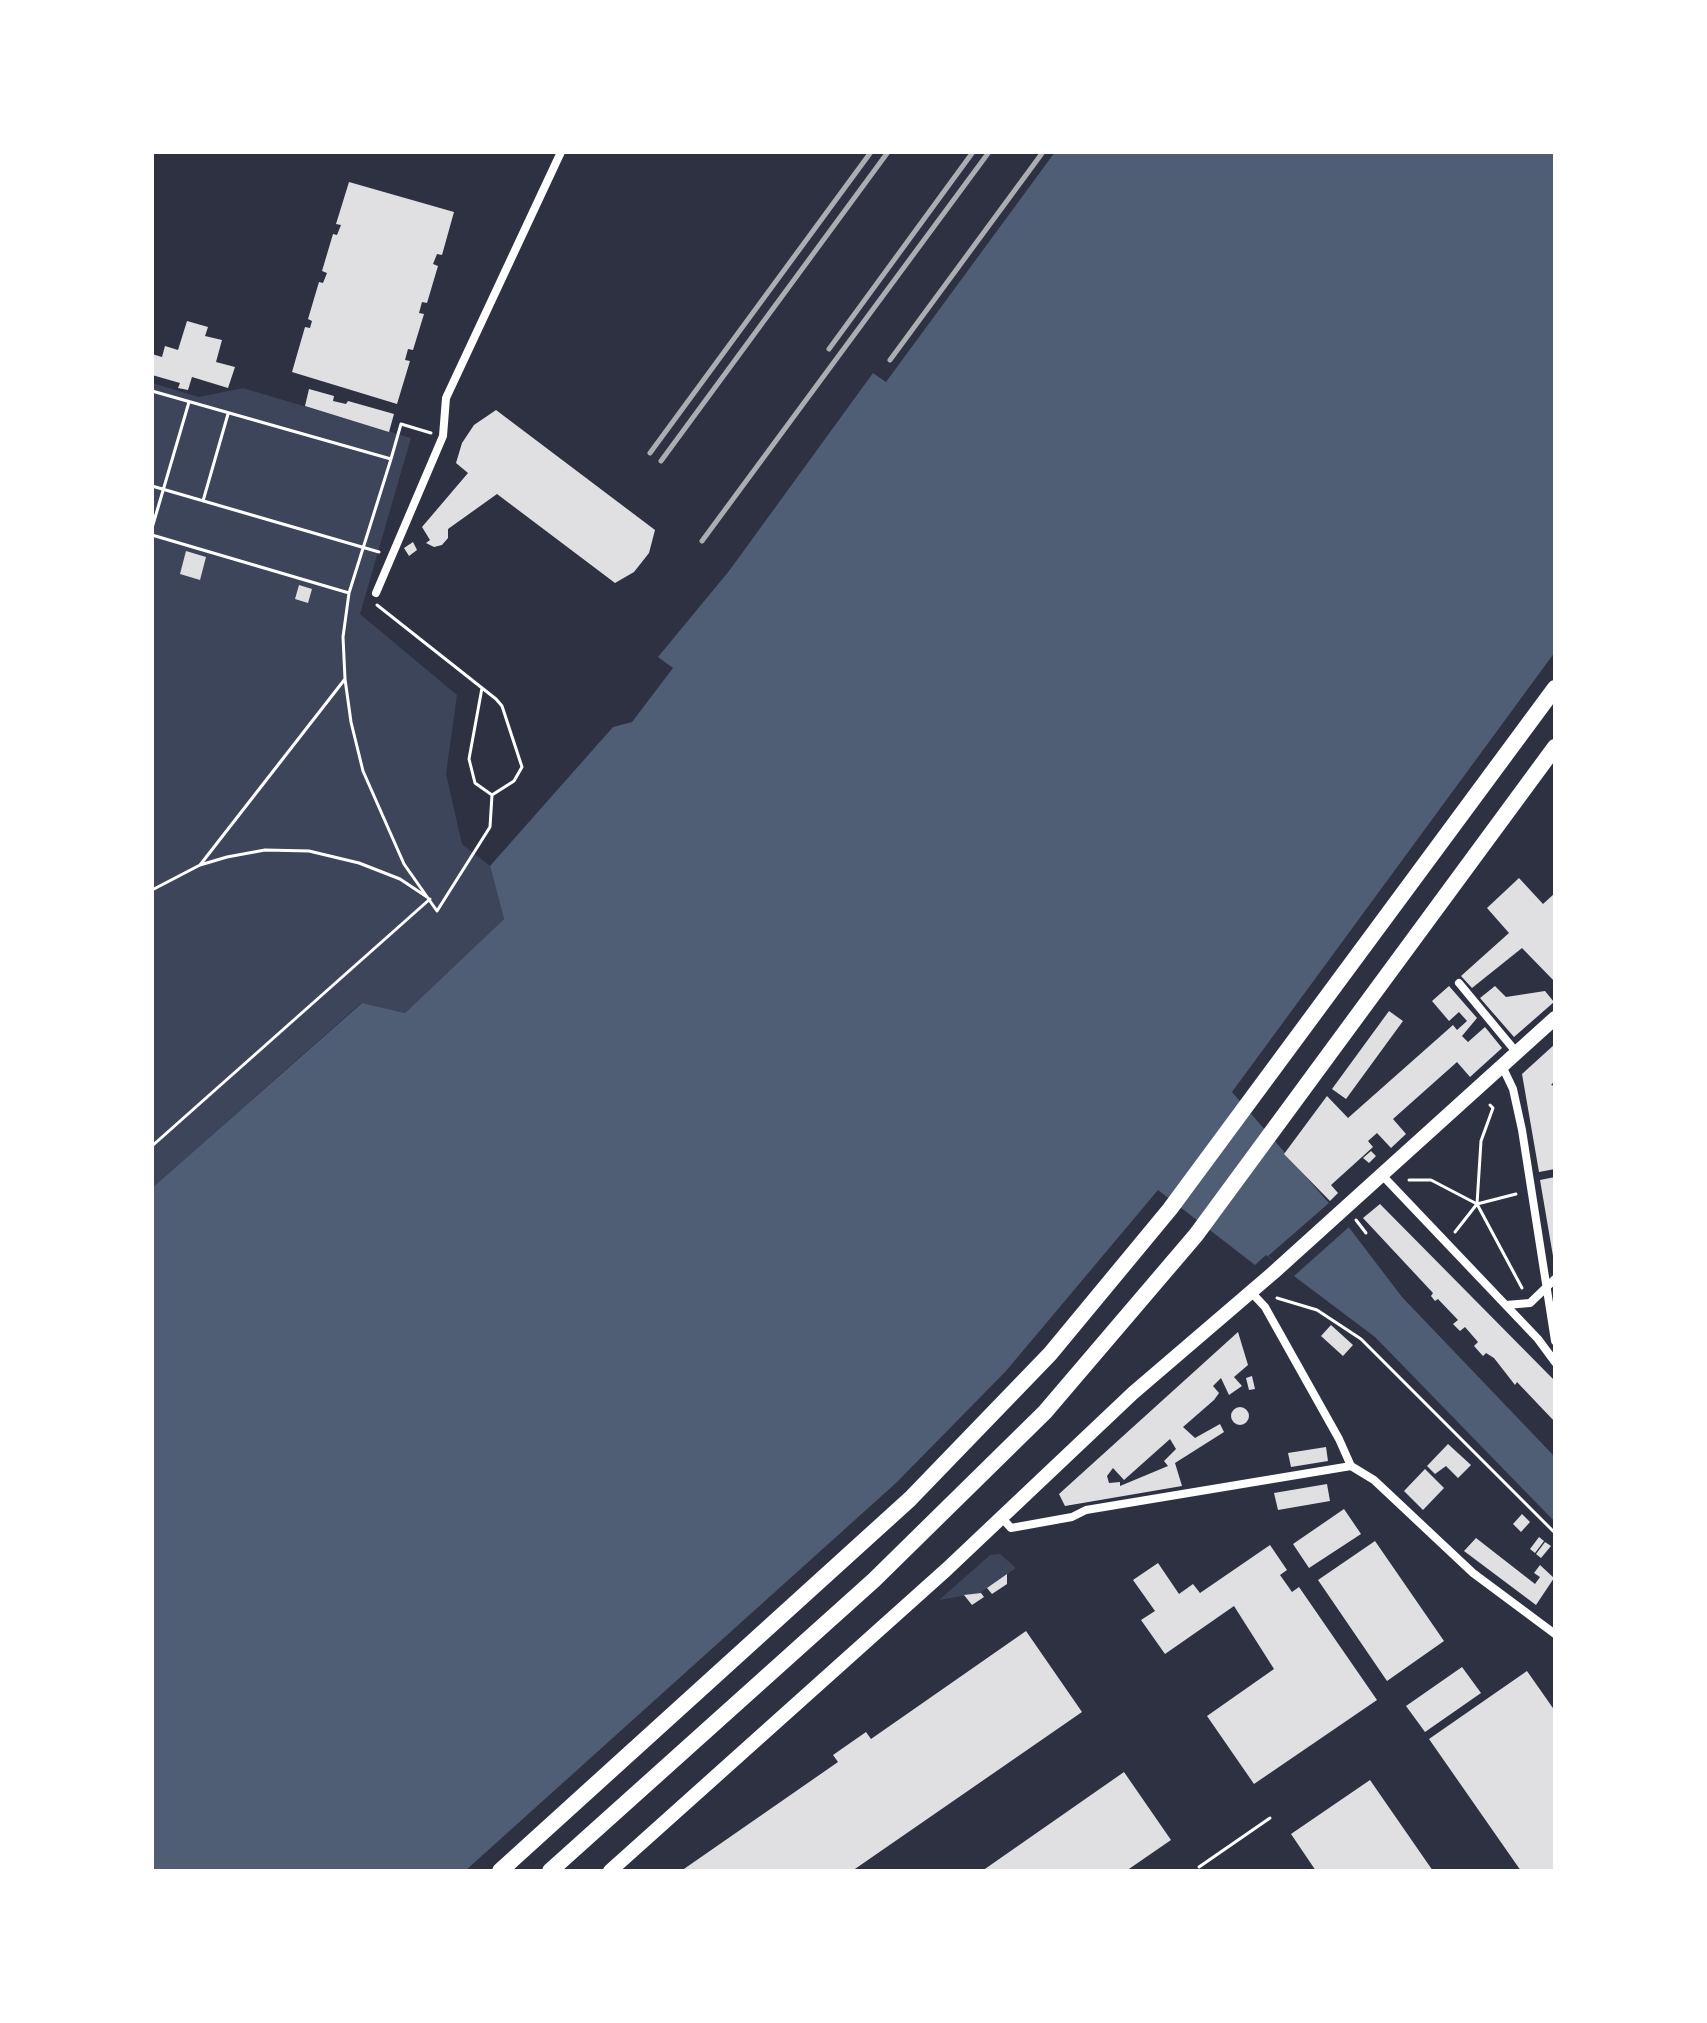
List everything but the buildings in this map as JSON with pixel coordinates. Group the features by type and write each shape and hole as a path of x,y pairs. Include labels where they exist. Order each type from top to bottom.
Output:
{"highway":[{"path":"500,1871 857,1549 958,1452 1079,1321 1170,1209 1555,688"},
{"path":"550,1871 949,1510 1073,1381 1196,1235 1555,747"}],"main road":[{"path":"610,1871 1002,1518 1123,1403 1273,1273 1555,1018"}],"street":[{"path":"376,593 443,436 446,398 561,152"},
{"path":"1459,983 1517,1053"},
{"path":"1502,1066 1513,1089 1522,1130 1555,1341"},
{"path":"1381,1174 1506,1305 1555,1362"},
{"path":"1506,1305 1530,1303 1555,1279"},
{"path":"1251,1292 1265,1307 1351,1466 1374,1480 1473,1573 1555,1634"},
{"path":"1002,1518 1011,1528 1072,1517 1086,1510 1351,1466"}],"path":[{"path":"152,391 391,459"},
{"path":"152,528 189,402"},
{"path":"203,501 228,414"},
{"path":"443,436 401,424 349,593 343,637 345,679 363,771 404,864 437,911 490,827 492,795"},
{"path":"152,486 363,548"},
{"path":"152,535 349,593"},
{"path":"376,593 377,607 502,706 522,767 514,781 492,795"},
{"path":"200,865 345,679"},
{"path":"482,688 469,759 475,783 492,795"},
{"path":"152,890 200,865 265,850 309,851 359,863 400,879 430,899"},
{"path":"152,1146 430,899"},
{"path":"1490,1105 1493,1108 1481,1141 1477,1204 1522,1288"},
{"path":"1409,1180 1431,1180 1477,1204"},
{"path":"1454,1233 1477,1204 1516,1194"},
{"path":"1277,1298 1317,1310 1361,1339 1555,1533"},
{"path":"1199,1867 1270,1818"}],"shaded area":[{"path":"1055,152 1555,152 1555,652 1232,1092 1341,1217 1402,1297 1555,1457 1555,1522 1375,1337 1266,1255 1255,1265 1158,1190 1006,1371 896,1483 465,1871 152,1871 152,1188 362,1003 405,1013 504,919 490,866 613,727 632,722 673,668 658,657 729,571 873,373 886,382"},
{"path":"152,383 199,397 243,388 411,438 360,614 457,695 446,774 462,844 490,866 504,919 405,1013 361,1003 152,1188"},
{"path":"1000,1554 1016,1568 980,1593 939,1600 990,1555"}],"pier":[{"path":"1329,1203 1349,1227 1294,1276 1268,1256"}],"railway":[{"path":"650,453 871,152"},
{"path":"661,461 888,152"},
{"path":"829,349 973,152"},
{"path":"702,541 989,152"},
{"path":"890,360 1043,152"}]}
